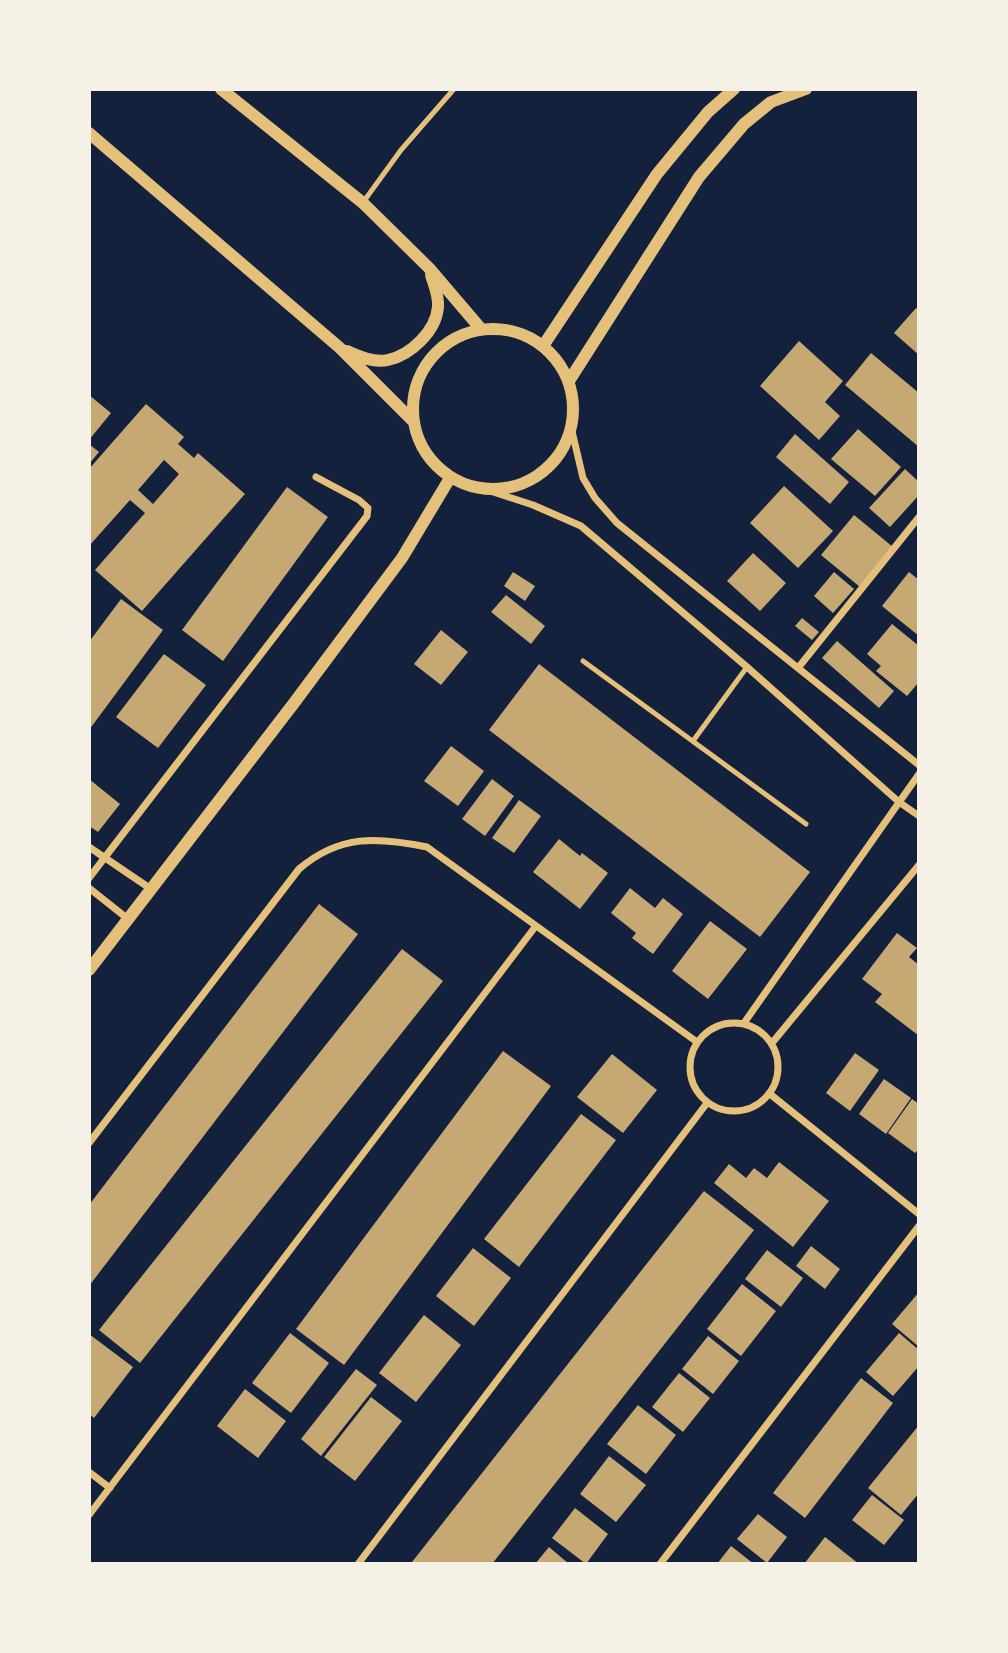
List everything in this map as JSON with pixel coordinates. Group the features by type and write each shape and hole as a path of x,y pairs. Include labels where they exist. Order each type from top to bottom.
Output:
{"street":[{"path":"220,89 363,203 429,268 481,329"},
{"path":"543,346 657,174 708,112 734,89"},
{"path":"569,381 699,177 744,124 771,102 806,89"},
{"path":"89,133 340,348 412,420"},
{"path":"340,348 367,360 388,360 416,346 432,327 438,308 429,268"},
{"path":"919,765 617,523 595,498 583,478 571,427 573,404 569,381 558,361 543,346 514,331 481,329 448,342 434,354 416,384 412,420 425,453 436,467 466,486 533,505 581,526 747,667 899,802 919,816"},
{"path":"484,489 517,486 546,470 557,458 571,427"},
{"path":"89,878 366,516 368,508 359,500 316,477"},
{"path":"89,970 402,558 450,478"},
{"path":"798,668 919,517"},
{"path":"744,1023 919,774"},
{"path":"89,1143 299,869 327,849 354,841 383,839 427,847 697,1042"},
{"path":"89,847 151,890"},
{"path":"772,1043 919,864"},
{"path":"89,888 128,919"},
{"path":"89,1515 536,927"},
{"path":"726,1023 744,1023 760,1030 772,1043 779,1060 778,1077 770,1094 757,1105 741,1111 723,1110 707,1103 696,1090 691,1075 691,1058 697,1042 710,1030 726,1023"},
{"path":"770,1094 919,1214"},
{"path":"358,1564 707,1103"},
{"path":"660,1564 919,1226"},
{"path":"89,1472 110,1488"}],"lane":[{"path":"363,203 401,150 454,89"},
{"path":"583,661 806,824"},
{"path":"693,741 747,667"}],"building":[{"path":"916,308 919,310 919,355 894,333"},
{"path":"799,341 843,381 825,402 840,416 819,440 760,386"},
{"path":"871,353 919,393 919,447 845,385"},
{"path":"89,395 111,413 89,440"},
{"path":"146,404 184,437 178,444 194,458 198,453 245,494 142,611 95,570 145,513 130,500 89,546 89,469","holes":["164,460 179,474 153,504 138,490"]},
{"path":"858,429 901,467 875,496 831,459"},
{"path":"795,434 849,482 830,504 776,457"},
{"path":"89,444 99,452 89,464"},
{"path":"905,469 919,482 919,495 890,527 869,508"},
{"path":"784,486 833,531 798,568 750,523"},
{"path":"287,487 328,517 223,661 182,630"},
{"path":"854,515 893,547 860,587 821,555"},
{"path":"753,553 786,583 760,611 727,581"},
{"path":"513,572 535,586 525,601 504,586"},
{"path":"834,572 854,589 833,613 814,596"},
{"path":"909,572 919,580 919,636 882,606"},
{"path":"506,595 545,626 531,644 491,612"},
{"path":"121,599 163,630 89,730 89,642"},
{"path":"802,618 819,632 812,640 795,626"},
{"path":"892,624 919,646 919,682 907,696 876,671 881,666 867,654"},
{"path":"441,630 468,652 441,685 414,664"},
{"path":"837,641 894,691 879,708 822,658"},
{"path":"164,654 206,685 158,748 116,717"},
{"path":"539,664 810,872 760,937 489,730"},
{"path":"451,746 484,771 458,806 424,781"},
{"path":"89,779 120,804 98,832 89,826"},
{"path":"492,779 514,796 485,836 462,819"},
{"path":"519,800 541,816 514,853 492,838"},
{"path":"559,839 608,873 580,909 533,872"},
{"path":"630,888 655,908 663,898 683,914 653,954 632,938 636,933 611,913"},
{"path":"319,904 358,934 89,1286 89,1205"},
{"path":"710,921 747,949 708,999 672,971"},
{"path":"897,933 917,948 909,957 919,965 919,1036 875,1002 882,994 862,979"},
{"path":"402,949 443,981 140,1363 99,1330"},
{"path":"503,1051 551,1086 344,1365 296,1329"},
{"path":"855,1053 879,1070 850,1111 826,1093"},
{"path":"612,1054 657,1090 623,1133 577,1097"},
{"path":"884,1079 911,1098 886,1134 859,1114"},
{"path":"912,1099 919,1104 919,1149 915,1153 888,1133"},
{"path":"581,1114 616,1140 519,1267 484,1239"},
{"path":"779,1162 829,1201 793,1247 714,1183 729,1164 746,1178 754,1168 767,1178"},
{"path":"704,1191 754,1230 492,1564 414,1564 412,1562"},
{"path":"811,1246 840,1269 825,1289 796,1266"},
{"path":"473,1248 511,1278 474,1326 436,1296"},
{"path":"767,1250 803,1278 781,1307 745,1279"},
{"path":"742,1284 776,1311 741,1356 707,1329"},
{"path":"919,1292 919,1347 892,1324"},
{"path":"424,1315 461,1345 416,1402 379,1373"},
{"path":"290,1333 329,1363 291,1413 252,1383"},
{"path":"899,1333 919,1350 919,1366 893,1396 866,1372"},
{"path":"89,1334 133,1367 94,1418 89,1414"},
{"path":"708,1336 739,1361 713,1394 682,1369"},
{"path":"356,1369 377,1385 321,1456 301,1439"},
{"path":"679,1373 710,1398 683,1432 652,1407"},
{"path":"861,1378 893,1403 805,1518 773,1493"},
{"path":"245,1389 286,1421 258,1458 217,1426"},
{"path":"371,1397 402,1421 355,1481 324,1457"},
{"path":"638,1405 676,1435 646,1474 607,1444"},
{"path":"919,1425 919,1493 901,1515 868,1488"},
{"path":"609,1456 646,1485 616,1522 580,1494"},
{"path":"872,1495 904,1520 884,1545 852,1520"},
{"path":"575,1508 608,1534 586,1564 552,1538"},
{"path":"758,1514 787,1537 767,1563 737,1539"},
{"path":"825,1537 859,1564 804,1564"},
{"path":"731,1546 754,1564 717,1564"},
{"path":"549,1547 569,1564 535,1564"}]}
